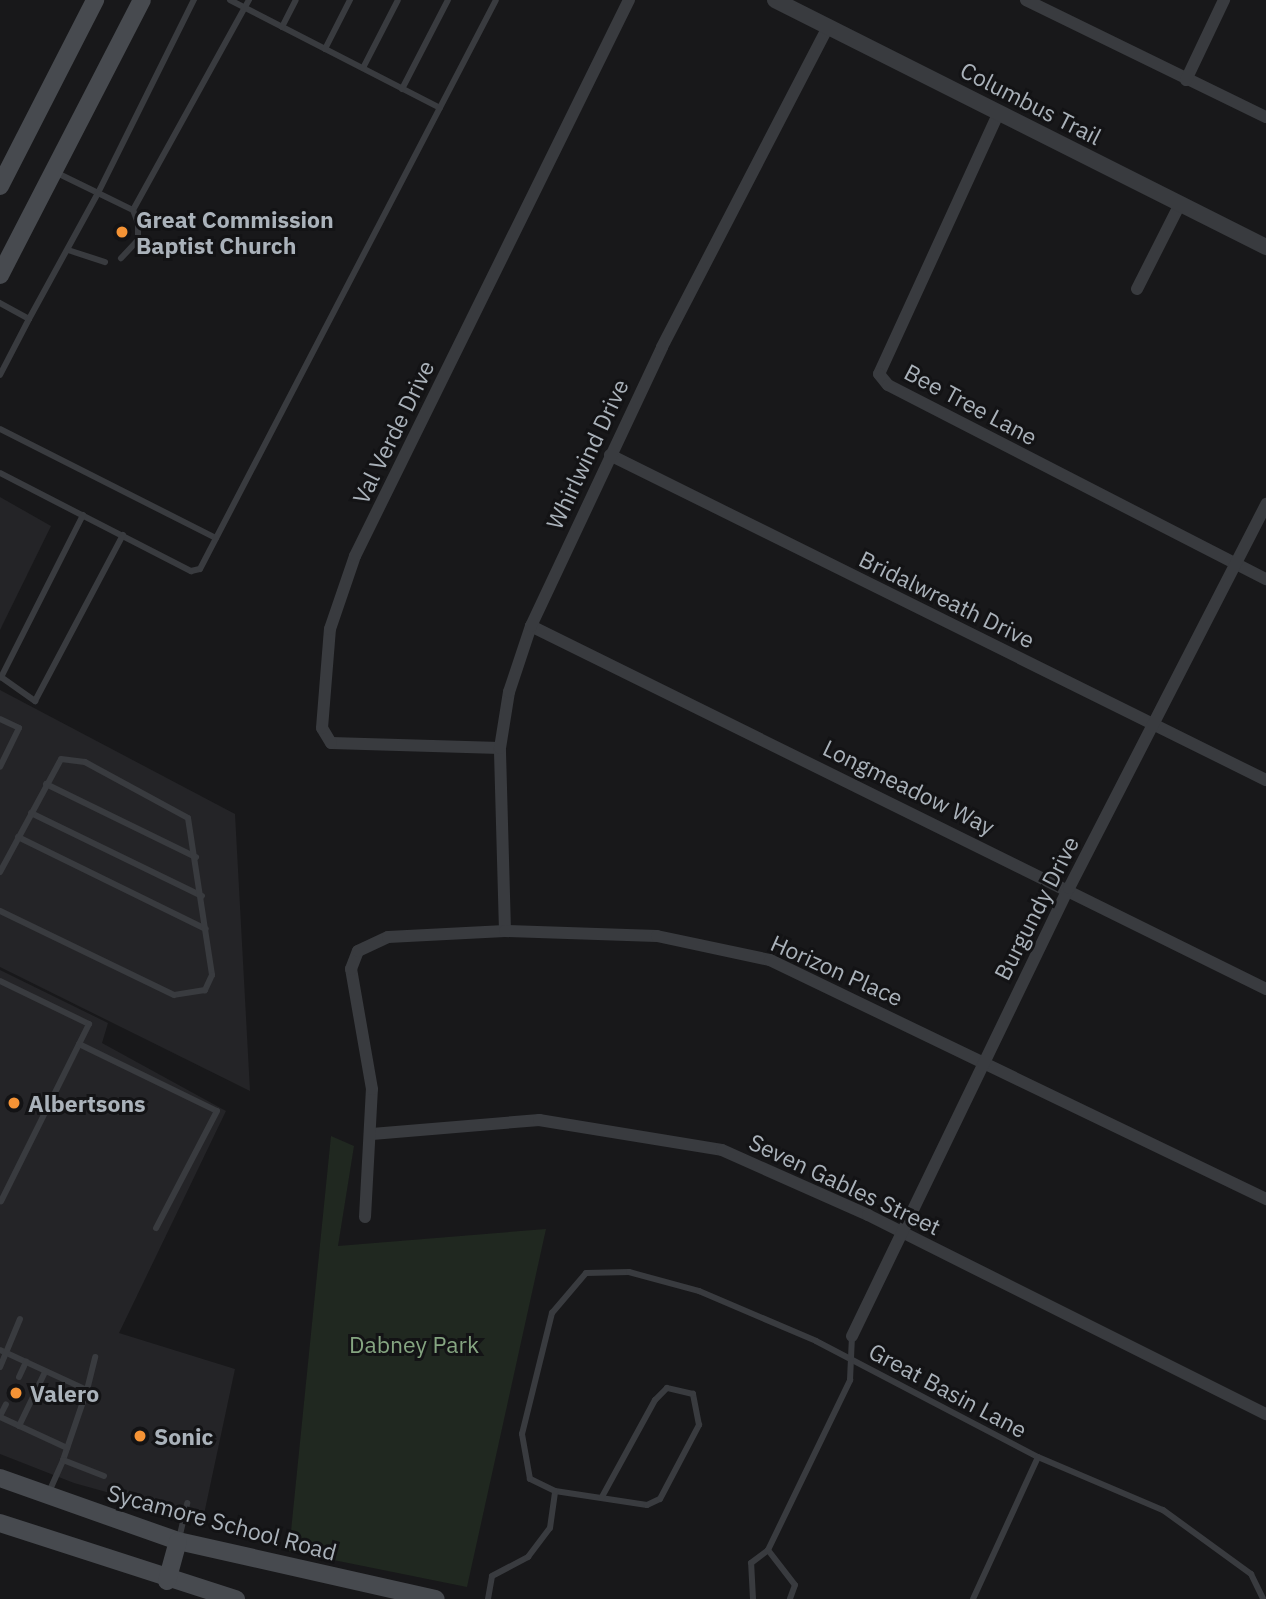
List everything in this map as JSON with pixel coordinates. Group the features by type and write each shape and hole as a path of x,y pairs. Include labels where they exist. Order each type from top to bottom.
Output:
{"main road":[{"path":"0,186 95,0"},
{"path":"125,33 133,0"},
{"path":"0,275 142,0"},
{"name":"Sycamore School Road","path":"0,1478 47,1497 178,1541 436,1599"},
{"path":"0,1523 167,1581 236,1599"},
{"path":"167,1581 178,1541"}],"street":[{"name":"Val Verde Drive","path":"500,748 331,743 321,728 330,629 355,556 629,0"},
{"name":"Columbus Trail","path":"775,0 1266,247"},
{"path":"1026,0 1266,117"},
{"path":"1186,80 1223,0"},
{"name":"Whirlwind Drive","path":"505,931 500,748 509,692 531,626 610,455 828,27"},
{"name":"Bee Tree Lane","path":"999,112 879,374 888,385 1266,579"},
{"path":"1137,289 1180,204"},
{"name":"Bridalwreath Drive","path":"610,455 1266,780"},
{"name":"Burgundy Drive","path":"852,1336 1069,888 1266,504"},
{"name":"Longmeadow Way","path":"531,626 1069,888 1266,989"},
{"name":"Horizon Place","path":"372,1134 372,1089 351,969 358,951 388,937 505,931 657,936 770,960 1266,1199"},
{"name":"Seven Gables Street","path":"372,1134 539,1120 611,1128 722,1150 901,1232 1266,1414"},
{"path":"365,1217 372,1134"}],"lane":[{"path":"0,375 98,193 194,0"},
{"path":"230,0 440,108"},
{"path":"121,258 138,240 133,211 249,0"},
{"path":"282,27 296,0"},
{"path":"325,49 350,0"},
{"path":"363,68 398,0"},
{"path":"402,89 448,0"},
{"path":"0,473 191,571 200,569 496,0"},
{"path":"54,171 133,211"},
{"path":"68,250 105,262"},
{"path":"0,303 29,319"},
{"path":"0,429 216,538"},
{"path":"83,515 1,677 35,701 123,535"},
{"path":"0,719 19,728 0,767"},
{"path":"0,872 61,760 85,762 181,811 192,827 212,975 205,990 174,995 0,911"},
{"path":"46,785 196,857"},
{"path":"31,813 202,896"},
{"path":"18,837 206,929"},
{"path":"0,981 89,1024 1,1200"},
{"path":"79,1044 217,1111 156,1228"},
{"name":"Great Basin Lane","path":"555,1491 530,1479 522,1434 552,1312 586,1273 629,1272 699,1291 850,1358 1038,1457 1163,1510 1251,1574 1263,1599"},
{"path":"0,1367 3,1351 20,1319"},
{"path":"753,1599 751,1563 768,1550 850,1380 852,1336"},
{"path":"3,1351 87,1390"},
{"path":"47,1497 87,1390 94,1357"},
{"path":"19,1377 26,1362"},
{"path":"19,1426 45,1372"},
{"path":"488,1599 500,1568 528,1557 542,1543 555,1491 647,1505 660,1499 699,1425 693,1394 667,1388 655,1400 602,1497"},
{"path":"6,1404 0,1416 67,1448"},
{"path":"973,1599 1038,1457"},
{"path":"63,1460 104,1476"},
{"path":"178,1541 187,1503"},
{"path":"768,1550 795,1585 790,1599"}],"shaded area":[{"path":"0,497 51,526 0,630"},
{"path":"0,690 235,814 250,1091 0,967"},
{"path":"0,970 108,1023 102,1043 226,1111 119,1333 235,1369 203,1519 74,1483 0,1454"}],"green space":[{"name":"Dabney Park","path":"331,1136 354,1146 338,1246 546,1229 467,1587 289,1551"}],"place":[{"name":"Great Commission Baptist Church","path":"122,232"},
{"name":"Albertsons","path":"14,1103"},
{"name":"Valero","path":"16,1393"},
{"name":"Sonic","path":"140,1436"}]}
